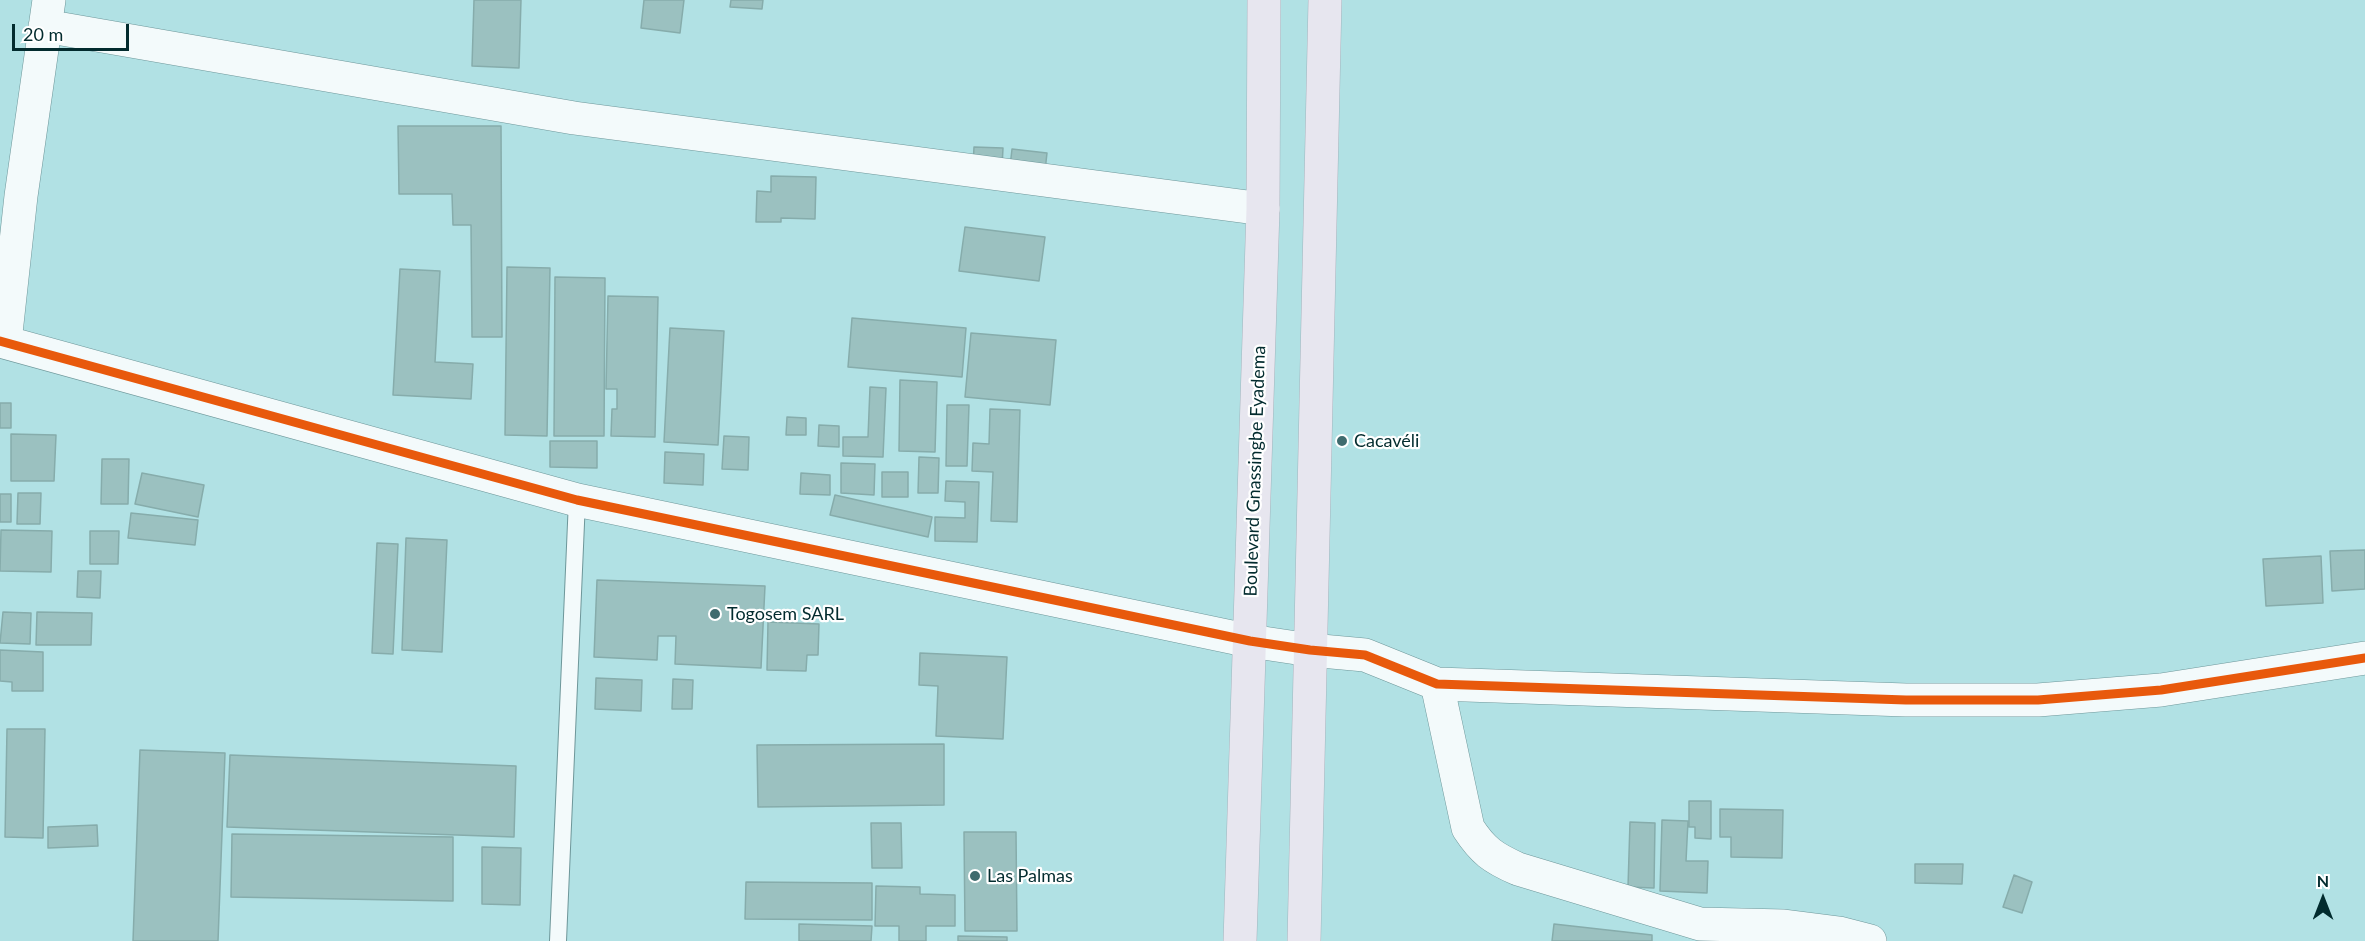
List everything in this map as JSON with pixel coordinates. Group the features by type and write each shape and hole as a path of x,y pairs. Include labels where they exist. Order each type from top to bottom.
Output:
{"highway":[{"name":"Boulevard Gnassingbe Eyadema","path":"1240,941 1263,209 1264,0"},
{"path":"1304,941 1325,0"}],"street":[{"path":"1263,209 574,118 47,13 3,341 577,501 1250,641 1365,655 1437,684 1906,700 2038,700 2161,690 2365,658"},
{"path":"1437,684 1468,828 1480,846 1494,859 1518,869 1700,924 1784,926 1839,933 1870,941"}],"lane":[{"path":"558,941 577,501"}],"building":[{"path":"474,0 521,0 519,68 472,66"},
{"path":"644,0 684,0 680,33 641,28"},
{"path":"731,0 763,0 762,9 730,7"},
{"path":"398,126 501,126 502,337 472,337 471,225 453,225 452,194 399,194"},
{"path":"974,147 1003,148 1002,167 973,166"},
{"path":"1012,149 1047,153 1045,171 1010,167"},
{"path":"771,176 816,177 815,219 781,218 781,222 756,222 757,191 771,192"},
{"path":"965,227 1045,237 1039,281 959,271"},
{"path":"507,267 550,268 547,436 505,435"},
{"path":"400,269 440,271 435,362 473,364 471,399 393,395"},
{"path":"555,277 605,278 604,436 554,436"},
{"path":"608,296 658,297 655,437 611,436 612,409 617,409 617,389 606,389"},
{"path":"852,318 966,328 962,377 848,367"},
{"path":"670,328 724,331 718,445 664,442"},
{"path":"971,333 1056,340 1050,405 965,397"},
{"path":"900,380 937,382 935,452 899,451"},
{"path":"870,387 886,388 883,457 843,456 843,437 868,437"},
{"path":"0,403 11,403 11,428 0,428"},
{"path":"947,405 969,405 967,466 946,466"},
{"path":"990,409 1020,410 1017,522 991,521 993,472 972,471 973,443 989,444"},
{"path":"787,417 806,418 806,435 786,435"},
{"path":"819,425 839,426 839,447 818,446"},
{"path":"11,434 56,435 54,481 11,481"},
{"path":"724,436 749,437 748,470 722,469"},
{"path":"550,441 597,441 597,468 550,467"},
{"path":"665,452 704,454 703,485 664,483"},
{"path":"919,457 939,458 938,493 918,493"},
{"path":"102,459 129,459 128,504 101,504"},
{"path":"841,463 875,464 874,495 841,493"},
{"path":"882,472 908,472 908,497 882,497"},
{"path":"142,473 204,485 198,517 135,504"},
{"path":"801,473 830,475 830,495 800,494"},
{"path":"946,481 979,482 977,542 935,541 935,517 965,518 965,502 945,501"},
{"path":"18,493 41,493 40,524 17,524"},
{"path":"0,494 11,494 11,522 0,522"},
{"path":"835,495 932,517 928,537 830,515"},
{"path":"131,513 198,520 195,545 128,538"},
{"path":"1,530 52,531 51,572 0,571"},
{"path":"90,531 119,531 118,564 90,564"},
{"path":"406,538 447,540 442,652 402,650"},
{"path":"377,543 398,544 393,654 372,653"},
{"path":"2365,550 2365,589 2332,591 2330,551"},
{"path":"2321,556 2323,603 2266,606 2263,559"},
{"path":"78,571 101,571 100,598 77,597"},
{"path":"597,580 765,586 761,668 675,664 676,636 658,636 657,660 594,657"},
{"path":"3,612 31,613 30,644 0,643"},
{"path":"37,612 92,613 91,645 36,645"},
{"path":"768,622 819,624 818,655 807,655 806,671 767,670"},
{"path":"0,650 43,652 43,691 12,691 12,682 0,681"},
{"path":"920,653 1007,657 1003,739 936,736 938,686 919,685"},
{"path":"596,678 642,680 641,711 595,709"},
{"path":"673,679 693,680 692,709 672,709"},
{"path":"7,729 45,729 43,838 5,837"},
{"path":"944,744 944,805 758,807 757,745"},
{"path":"140,750 225,753 218,941 133,941"},
{"path":"230,755 516,766 514,837 227,827"},
{"path":"1689,801 1711,801 1711,839 1695,838 1695,827 1689,827"},
{"path":"1720,809 1783,810 1782,858 1731,857 1731,837 1720,837"},
{"path":"1662,820 1688,821 1686,861 1708,861 1707,893 1660,891"},
{"path":"1630,822 1655,823 1654,888 1628,887"},
{"path":"871,823 901,823 902,868 872,868"},
{"path":"97,825 98,846 48,848 48,827"},
{"path":"964,832 1016,832 1017,931 965,931"},
{"path":"232,834 453,837 453,901 231,897"},
{"path":"482,847 521,848 520,905 482,904"},
{"path":"1915,864 1963,864 1962,884 1915,883"},
{"path":"2014,875 2032,882 2022,913 2003,907"},
{"path":"746,882 872,883 872,920 745,919"},
{"path":"876,886 920,887 920,894 955,895 955,926 926,926 926,941 899,941 899,926 875,926"},
{"path":"799,924 872,926 871,941 799,941"},
{"path":"1554,924 1652,935 1652,941 1552,941"},
{"path":"958,936 1007,937 1007,941 958,941"}],"cycle path":[{"path":"0,341 577,500 1250,641 1365,655 1437,684 1906,700 2038,700 2161,690 2365,658"}],"place":[{"name":"Cacavéli","path":"1342,441"},
{"name":"Togosem SARL","path":"715,614"},
{"name":"Las Palmas","path":"975,876"}]}
